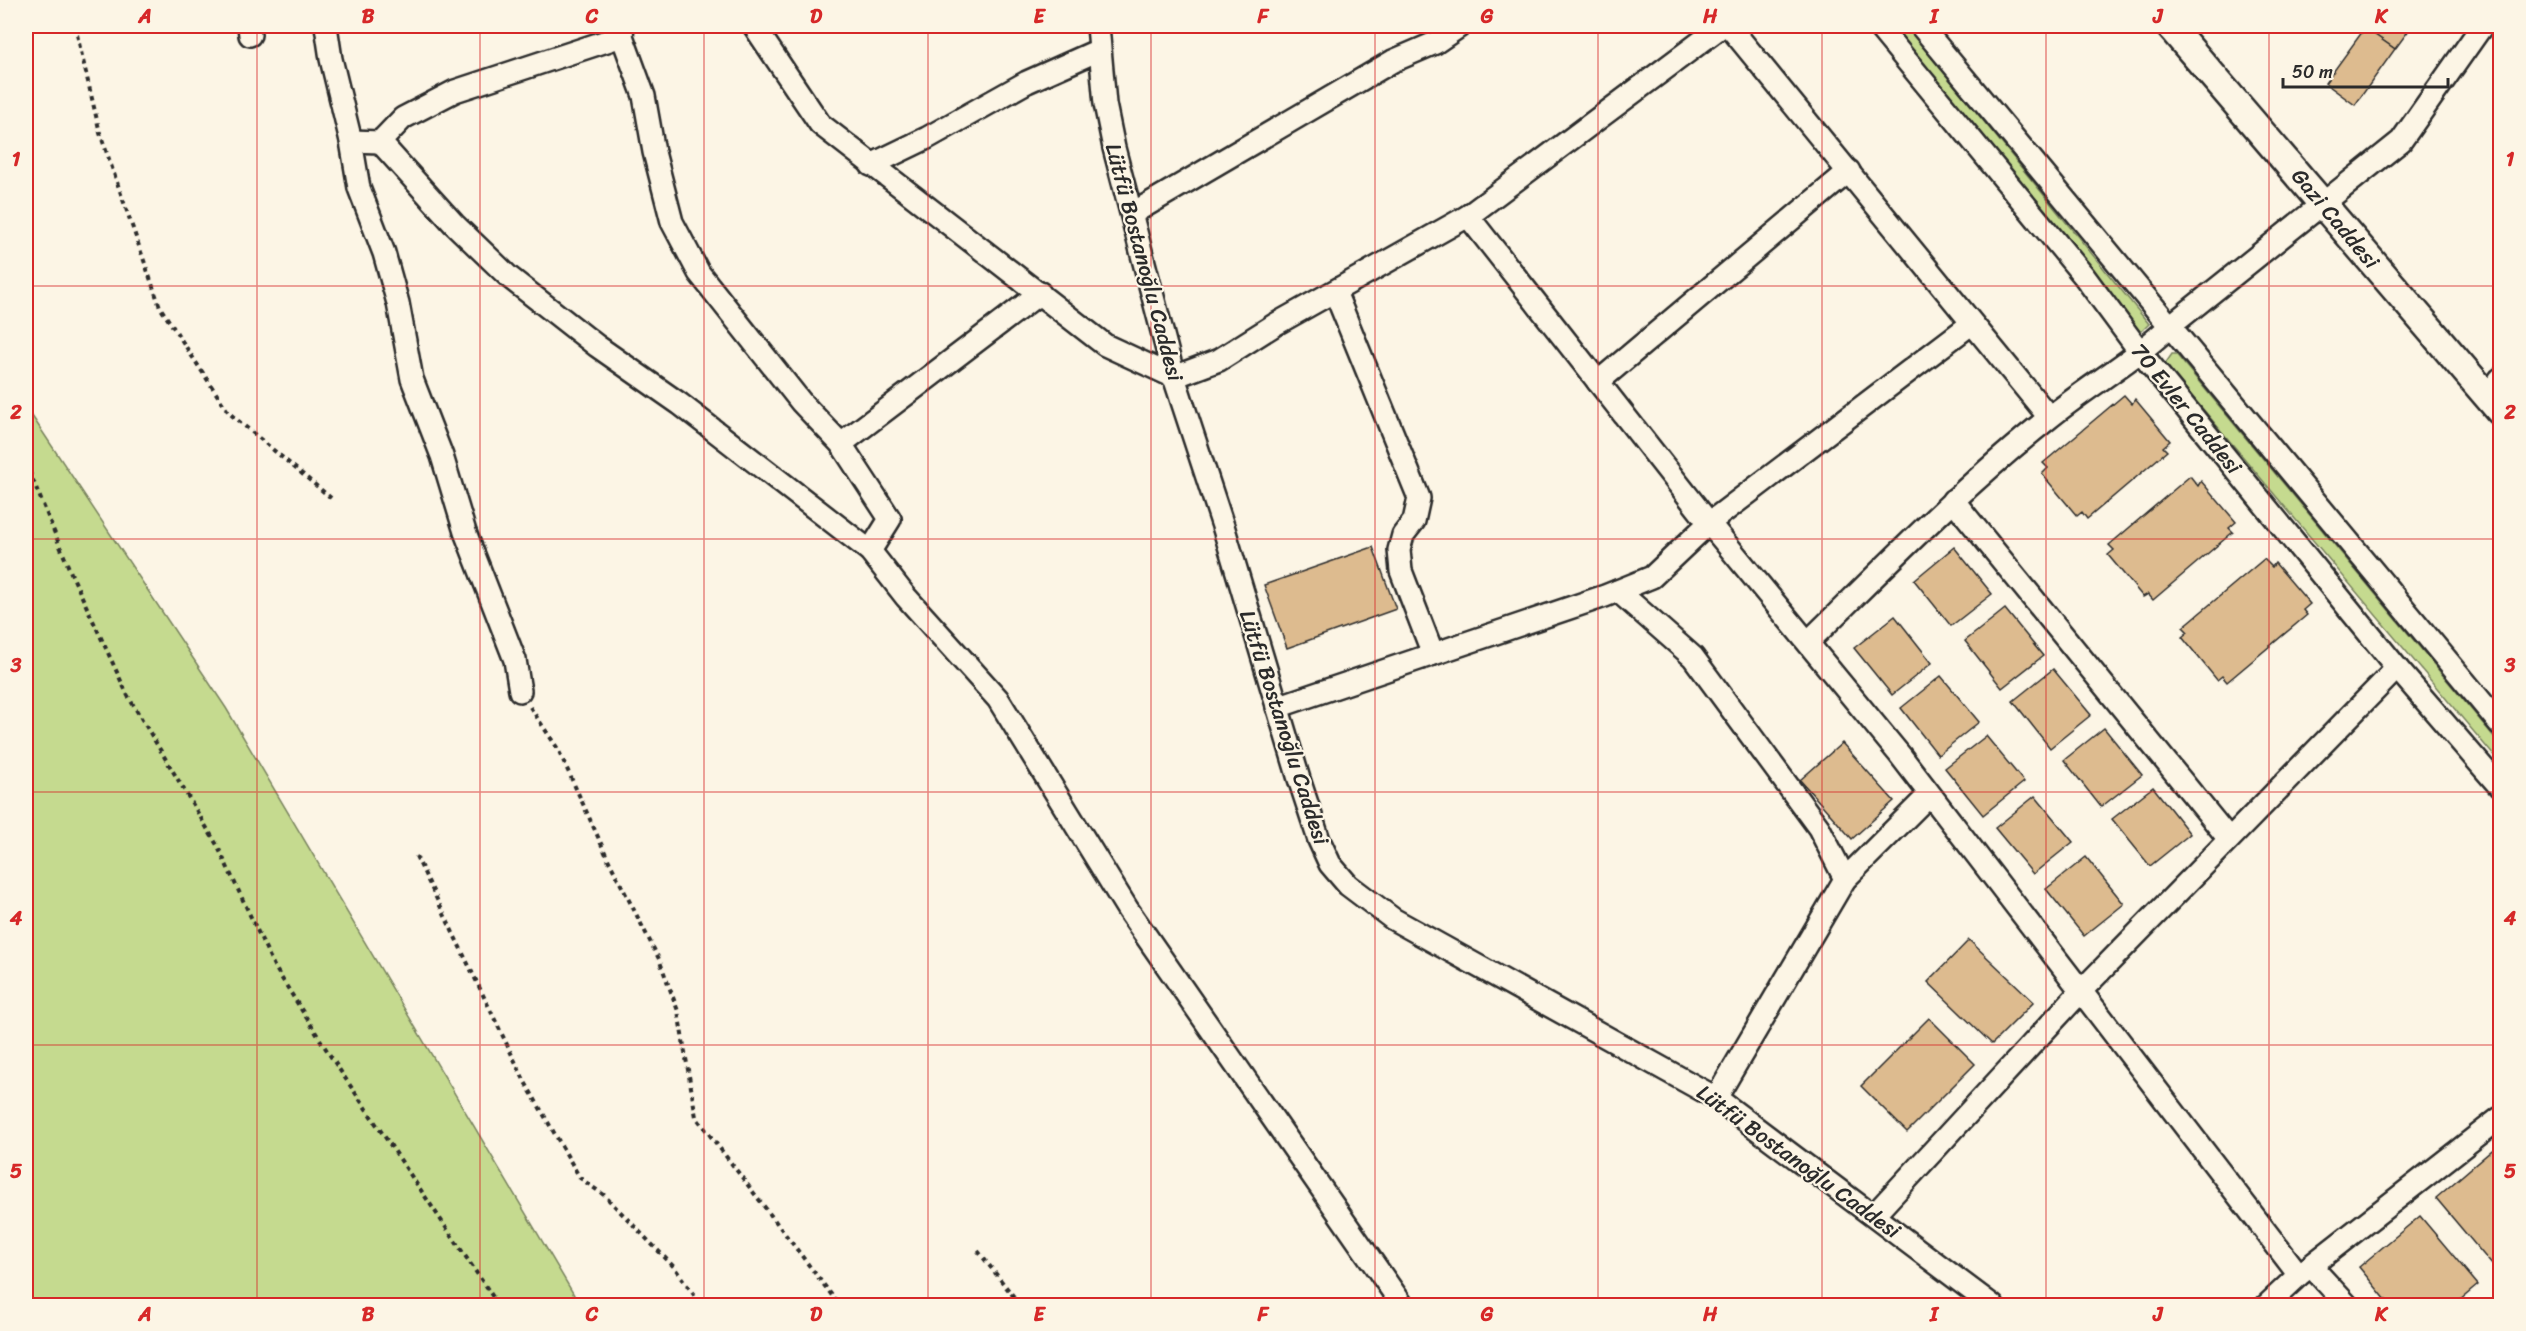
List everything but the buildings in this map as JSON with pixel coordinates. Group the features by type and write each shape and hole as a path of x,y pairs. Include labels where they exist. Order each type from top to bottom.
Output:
{"main road":[{"name":"Gazi Caddesi","path":"2170,26 2324,204 2496,396"}],"street":[{"path":"326,26 359,188 384,253 398,303 412,379 442,456 465,532 515,660 520,691"},
{"path":"754,26 820,124 1105,345 1174,377 1219,360 1468,216 1722,26"},
{"name":"Lütfü Bostanoğlu Caddesi","path":"1099,26 1105,104 1114,148 1133,213 1174,377 1224,529 1319,840 1330,864 1366,901 1416,933 1716,1098 1993,1305"},
{"path":"1133,213 1393,61 1431,34 1460,26"},
{"path":"1729,26 2049,417"},
{"name":"70 Evler Caddesi","path":"1878,26 2084,276 2141,353 2397,668 2500,787"},
{"name":"70 Evler Caddesi","path":"1921,26 2500,724"},
{"path":"1808,642 1953,500 2049,417 2141,353 2169,327 2401,141 2482,26"},
{"path":"380,142 403,118 455,91 623,31 644,96 654,152 672,222 699,273 801,402 841,444 890,519 870,551"},
{"path":"871,165 927,138 1027,82 1100,50"},
{"path":"351,141 380,142 454,224 509,277 597,346 680,404 870,551 906,597 998,699 1128,910 1403,1305"},
{"path":"1598,382 1849,171"},
{"path":"1468,216 1709,523 1900,755 2081,991 2305,1270 2348,1305"},
{"path":"1335,292 1419,498 1414,521 1403,535 1398,550 1401,571 1433,654"},
{"path":"841,444 1040,293"},
{"path":"1277,707 1618,591 1652,577 1709,523 1971,324"},
{"path":"1953,500 2229,839"},
{"path":"1618,591 1693,657 1819,828 1845,879"},
{"path":"1874,1215 2081,991 2397,668"},
{"path":"1716,1098 1845,879 1929,795"},
{"path":"2266,1305 2305,1270 2500,1118"}],"path":[{"path":"75,26 100,133 160,307 229,413 331,498"},
{"path":"26,463 71,573 128,696 217,844 274,966 333,1060 499,1305"},
{"path":"520,691 558,750 608,860 658,958 678,1011 696,1117 840,1305"},
{"path":"416,856 525,1082 580,1178 604,1195 674,1267 702,1305"},
{"path":"978,1251 1021,1305"}],"green space":[{"path":"1887,26 1906,26 2149,324 2139,334"},
{"path":"2172,354 2176,354 2500,744 2500,763 2165,364"},
{"path":"26,407 226,708 580,1305 26,1305"}]}
